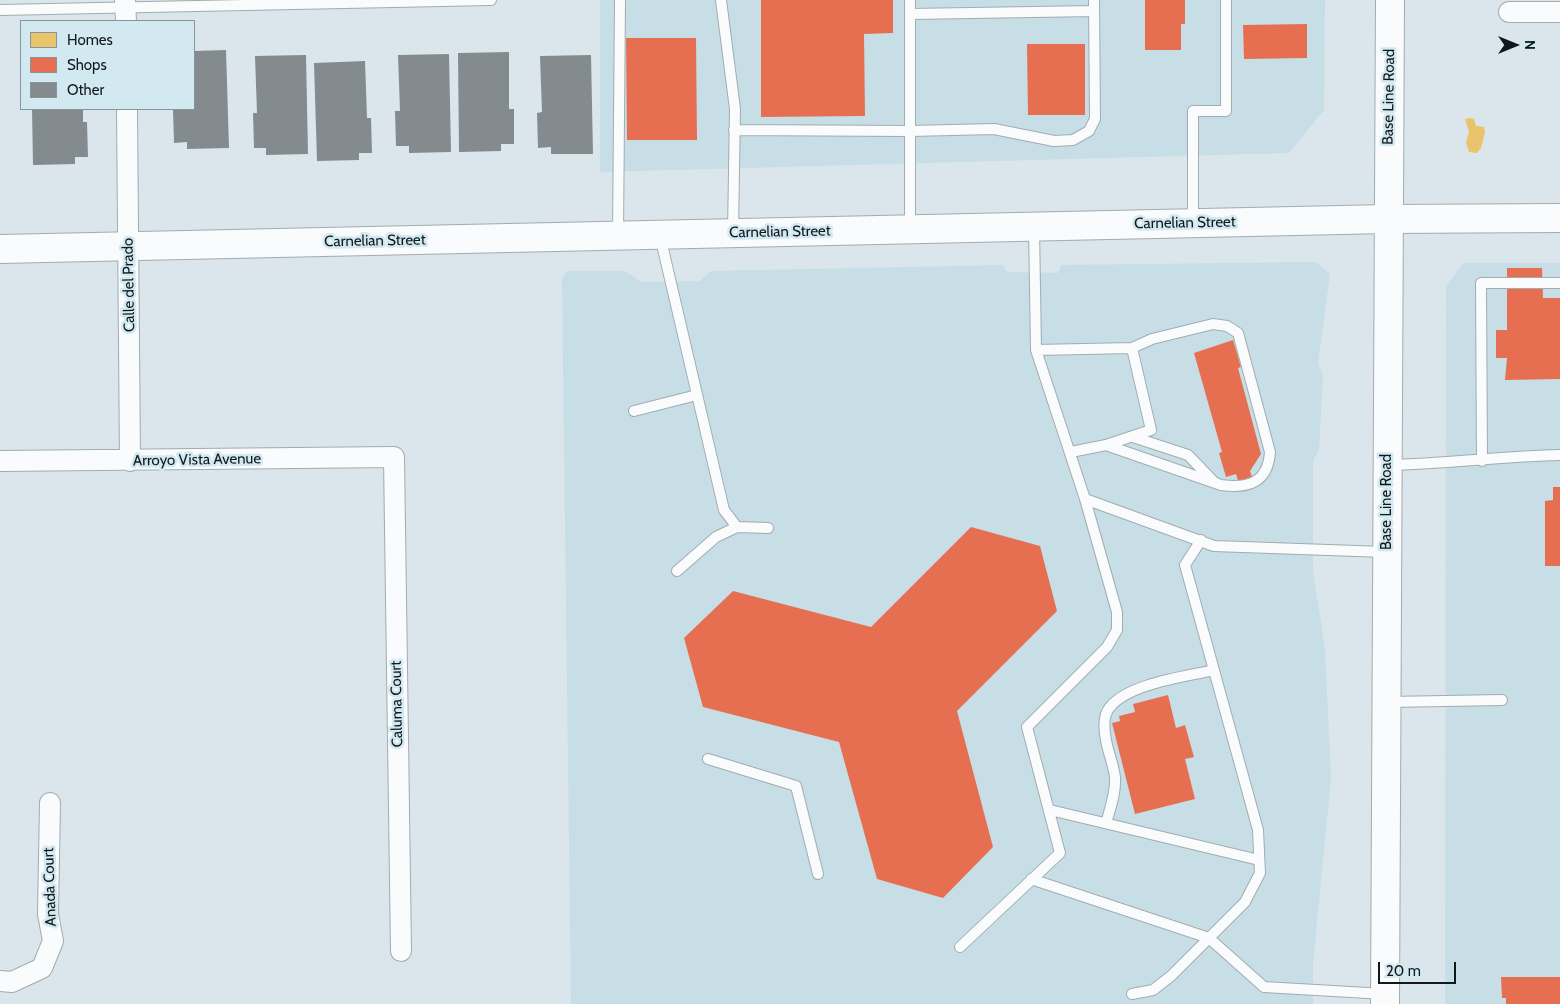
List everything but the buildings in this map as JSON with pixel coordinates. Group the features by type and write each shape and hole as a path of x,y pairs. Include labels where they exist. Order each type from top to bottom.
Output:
{"main road":[{"name":"Base Line Road","path":"1385,999 1390,0"},
{"name":"Carnelian Street","path":"0,249 1388,219 1560,218"}],"street":[{"path":"1509,12 1560,12"},
{"name":"Calle del Prado","path":"127,110 130,461"},
{"name":"Arroyo Vista Avenue","path":"0,462 394,457"},
{"name":"Caluma Court","path":"394,457 401,952"},
{"name":"Anada Court","path":"0,981 12,982 42,968 53,942 48,914 50,803"}],"lane":[{"path":"0,10 126,9 492,0"},
{"path":"618,236 620,0"},
{"path":"721,0 735,110 734,233"},
{"path":"910,0 910,229"},
{"path":"1193,223 1193,111 1226,111 1226,0"},
{"path":"734,130 910,131 994,129 1054,141 1072,140 1089,131 1095,120 1094,5 910,14"},
{"path":"960,947 1060,853 1027,727 1108,647 1116,630 1117,612 1085,499 1036,350 1034,227"},
{"path":"660,235 724,510 736,526"},
{"path":"1482,461 1480,283 1560,283"},
{"path":"1036,350 1132,348 1152,339 1213,324 1227,326 1238,333 1270,452 1269,466 1260,477 1249,485 1234,487 1106,445"},
{"path":"1071,452 1106,445 1151,430 1132,348"},
{"path":"634,411 697,395"},
{"path":"1132,436 1188,454 1214,482"},
{"path":"1387,465 1560,456"},
{"path":"1085,499 1214,546 1386,552"},
{"path":"677,571 716,537 736,526 768,528"},
{"path":"1132,994 1153,990 1171,976 1245,902 1260,873 1258,830 1185,565 1200,540"},
{"path":"1106,823 1114,795 1115,778 1106,740 1104,722 1109,708 1122,696 1144,687 1214,670"},
{"path":"1386,702 1502,700"},
{"path":"708,759 796,786 818,874"},
{"path":"1050,810 1259,860"},
{"path":"1031,879 1209,938 1264,987 1385,999"}],"shaded area":[{"path":"600,0 1325,0 1324,110 1289,153 600,172"},
{"path":"1316,262 1330,274 1318,364 1323,375 1319,450 1313,461 1313,572 1325,649 1331,779 1313,963 1313,1004 571,1004 562,279 567,271 625,271 641,282 700,281 711,271 1003,265 1007,272 1058,273 1061,265"},
{"path":"1463,263 1560,263 1560,1004 1445,1004 1446,287"}]}
